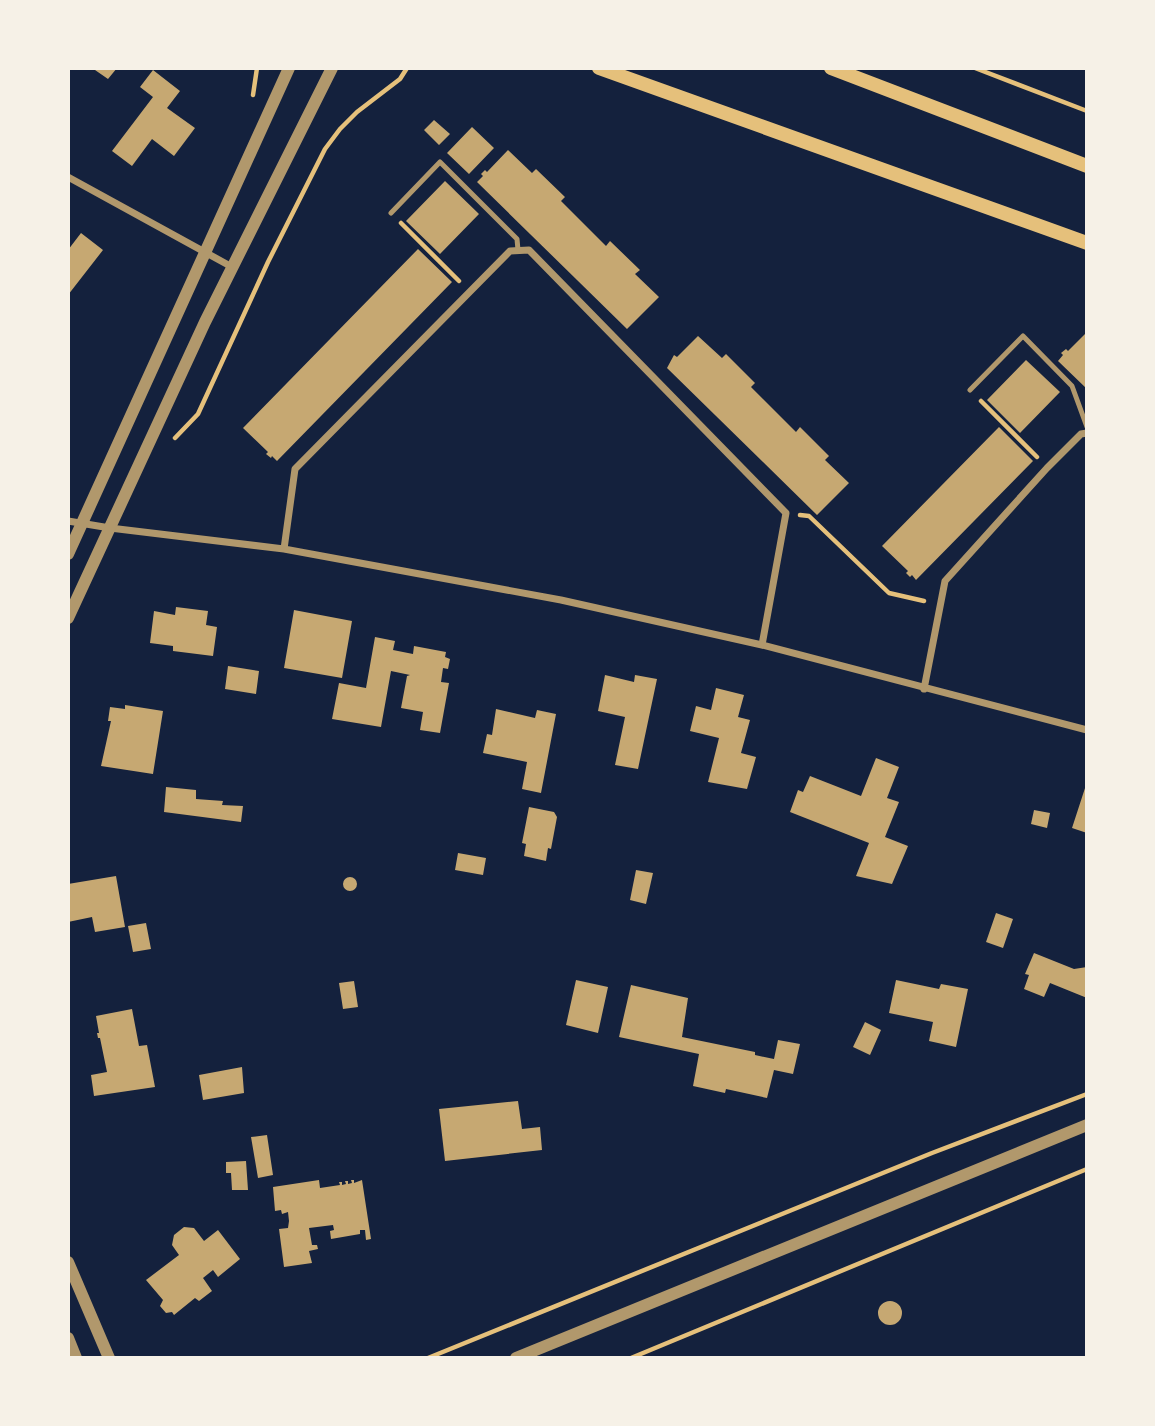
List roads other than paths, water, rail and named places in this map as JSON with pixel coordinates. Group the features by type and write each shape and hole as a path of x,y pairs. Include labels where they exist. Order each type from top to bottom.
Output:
{"main road":[{"path":"599,68 1087,243"},
{"path":"831,68 1087,166"}],"street":[{"path":"68,554 289,68"},
{"path":"68,618 232,267 332,68"},
{"path":"68,177 232,267"},
{"path":"284,549 295,469 510,251 529,250 786,513 762,645"},
{"path":"925,689 945,580 1047,468 1082,434 1087,433"},
{"path":"68,521 284,549 561,600 762,645 1087,730"},
{"path":"516,1358 1087,1125"},
{"path":"68,1262 109,1358"},
{"path":"68,1338 76,1358"}],"lane":[{"path":"391,213 440,162 517,239 518,250"},
{"path":"970,390 1023,336 1072,386 1087,427"}]}
